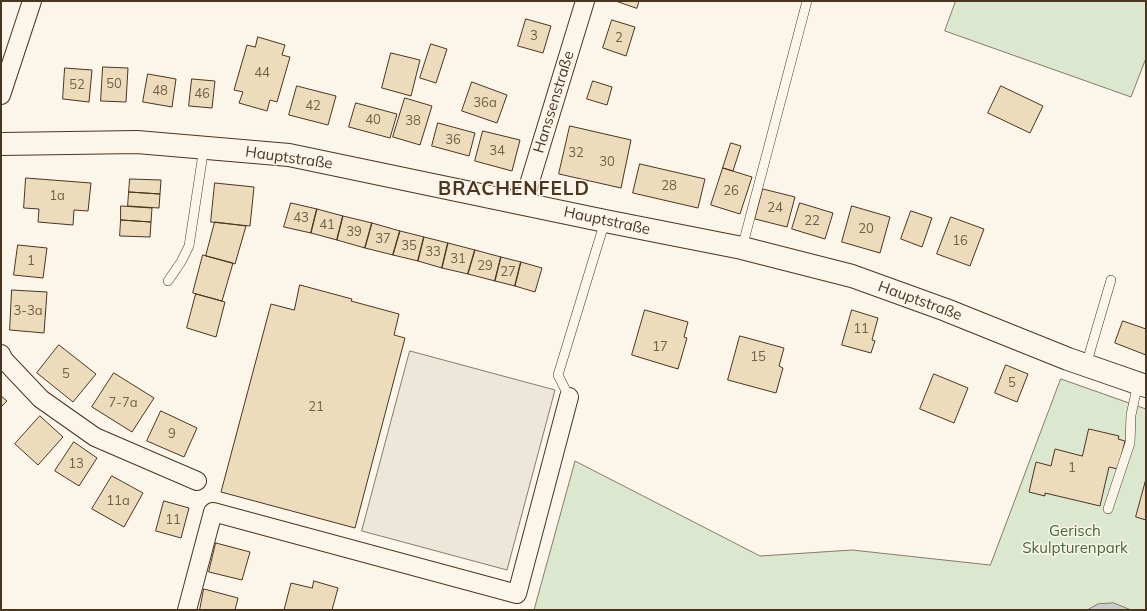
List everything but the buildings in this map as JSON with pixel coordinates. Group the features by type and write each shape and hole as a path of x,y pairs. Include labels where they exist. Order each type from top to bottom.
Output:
{"street":[{"path":"1,95 32,1"},
{"name":"Hanssenstraße","path":"523,204 585,1"},
{"name":"Hauptstraße","path":"1,144 137,142 289,155 742,248 852,276 946,310 1061,356 1142,385"},
{"path":"1,354 4,360 41,399 95,437 197,481"},
{"path":"187,610 213,512 517,594 569,396"}],"lane":[{"path":"742,248 807,1"},
{"path":"168,281 181,262 189,246 204,147"},
{"path":"569,396 558,375 605,221"},
{"path":"1086,365 1111,280"},
{"path":"1108,509 1130,443 1130,415 1142,385"}],"green space":[{"path":"956,1 1146,1 1146,58 1131,97 945,31"},
{"name":"Gerisch Skulpturenpark","path":"1061,379 1146,409 1146,610 534,610 575,461 760,556 852,550 990,565"}],"shaded area":[{"path":"410,351 555,390 507,570 362,531"},
{"path":"1114,603 1131,610 1087,610 1098,604"}],"district":[{"name":"BRACHENFELD","path":"514,189"}]}
